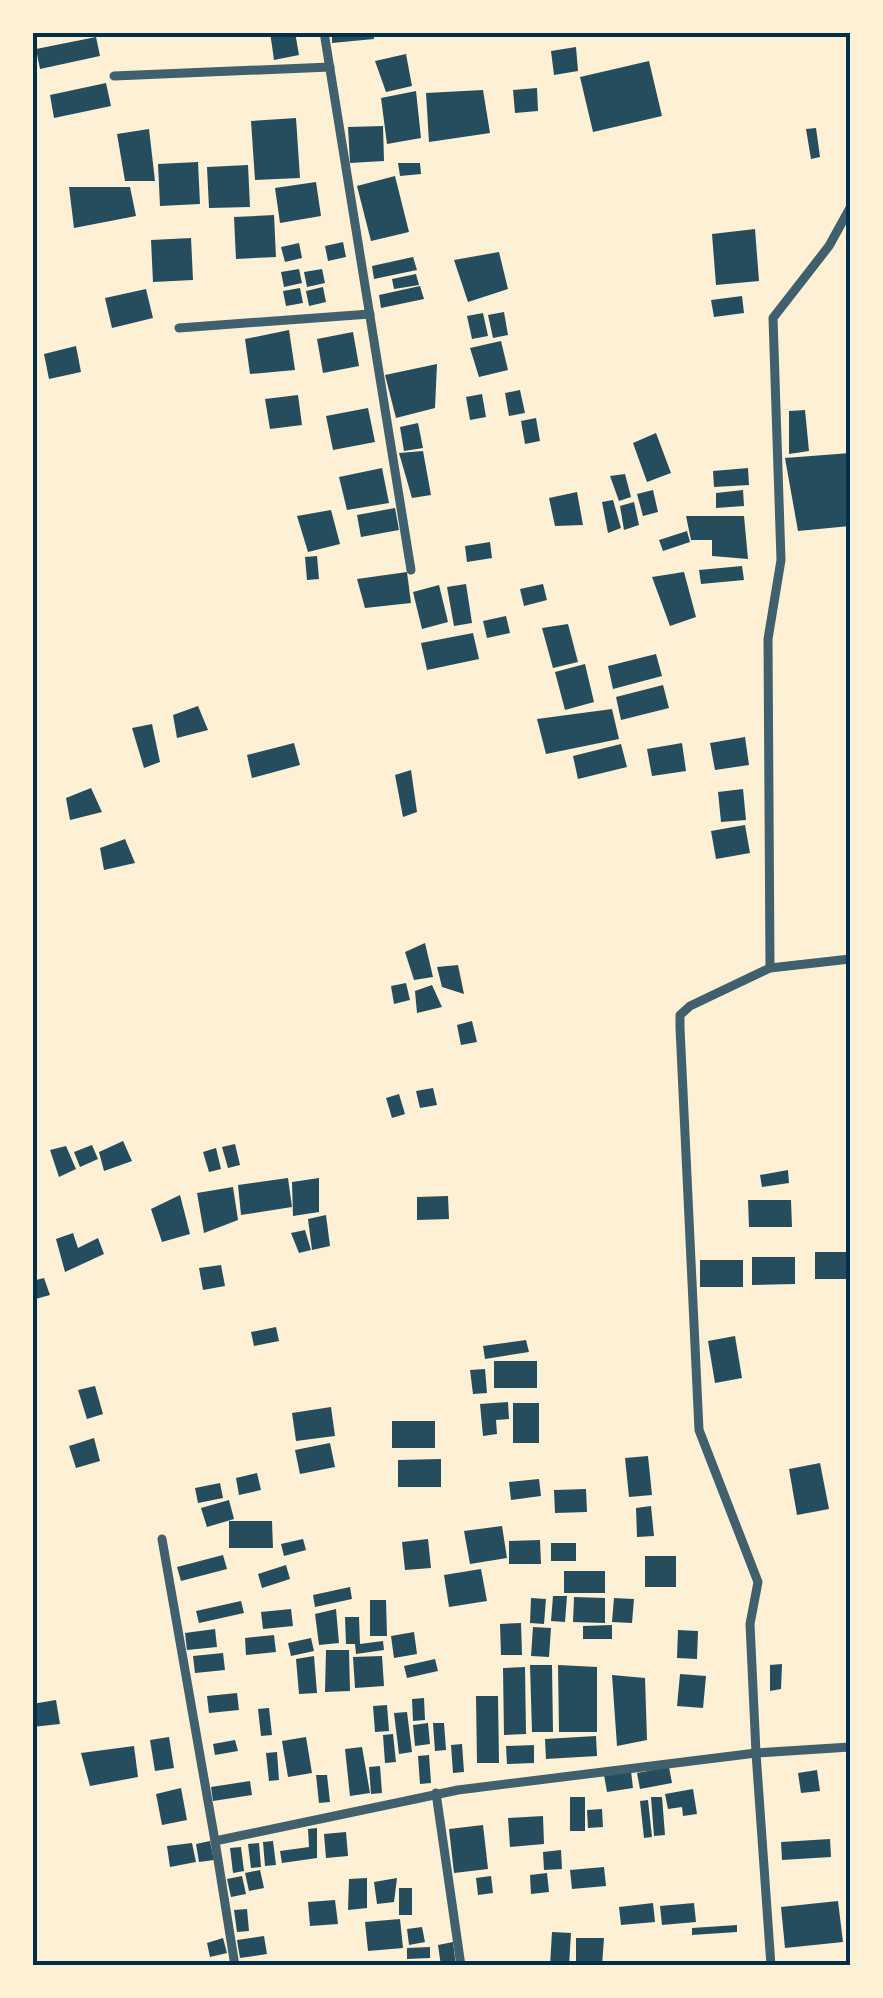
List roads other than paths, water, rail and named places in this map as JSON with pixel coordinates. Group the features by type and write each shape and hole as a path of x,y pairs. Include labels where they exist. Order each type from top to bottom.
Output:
{"street":[{"path":"324,32 412,570"},
{"path":"114,76 330,67"},
{"path":"770,968 768,639 780,560 772,318 829,246 850,208"},
{"path":"179,328 370,314"},
{"path":"771,1966 750,1624 758,1582 699,1430 680,1014 770,968 850,959"},
{"path":"162,1539 235,1966"},
{"path":"215,1841 436,1793 756,1753 850,1747"},
{"path":"436,1793 461,1966"}]}
